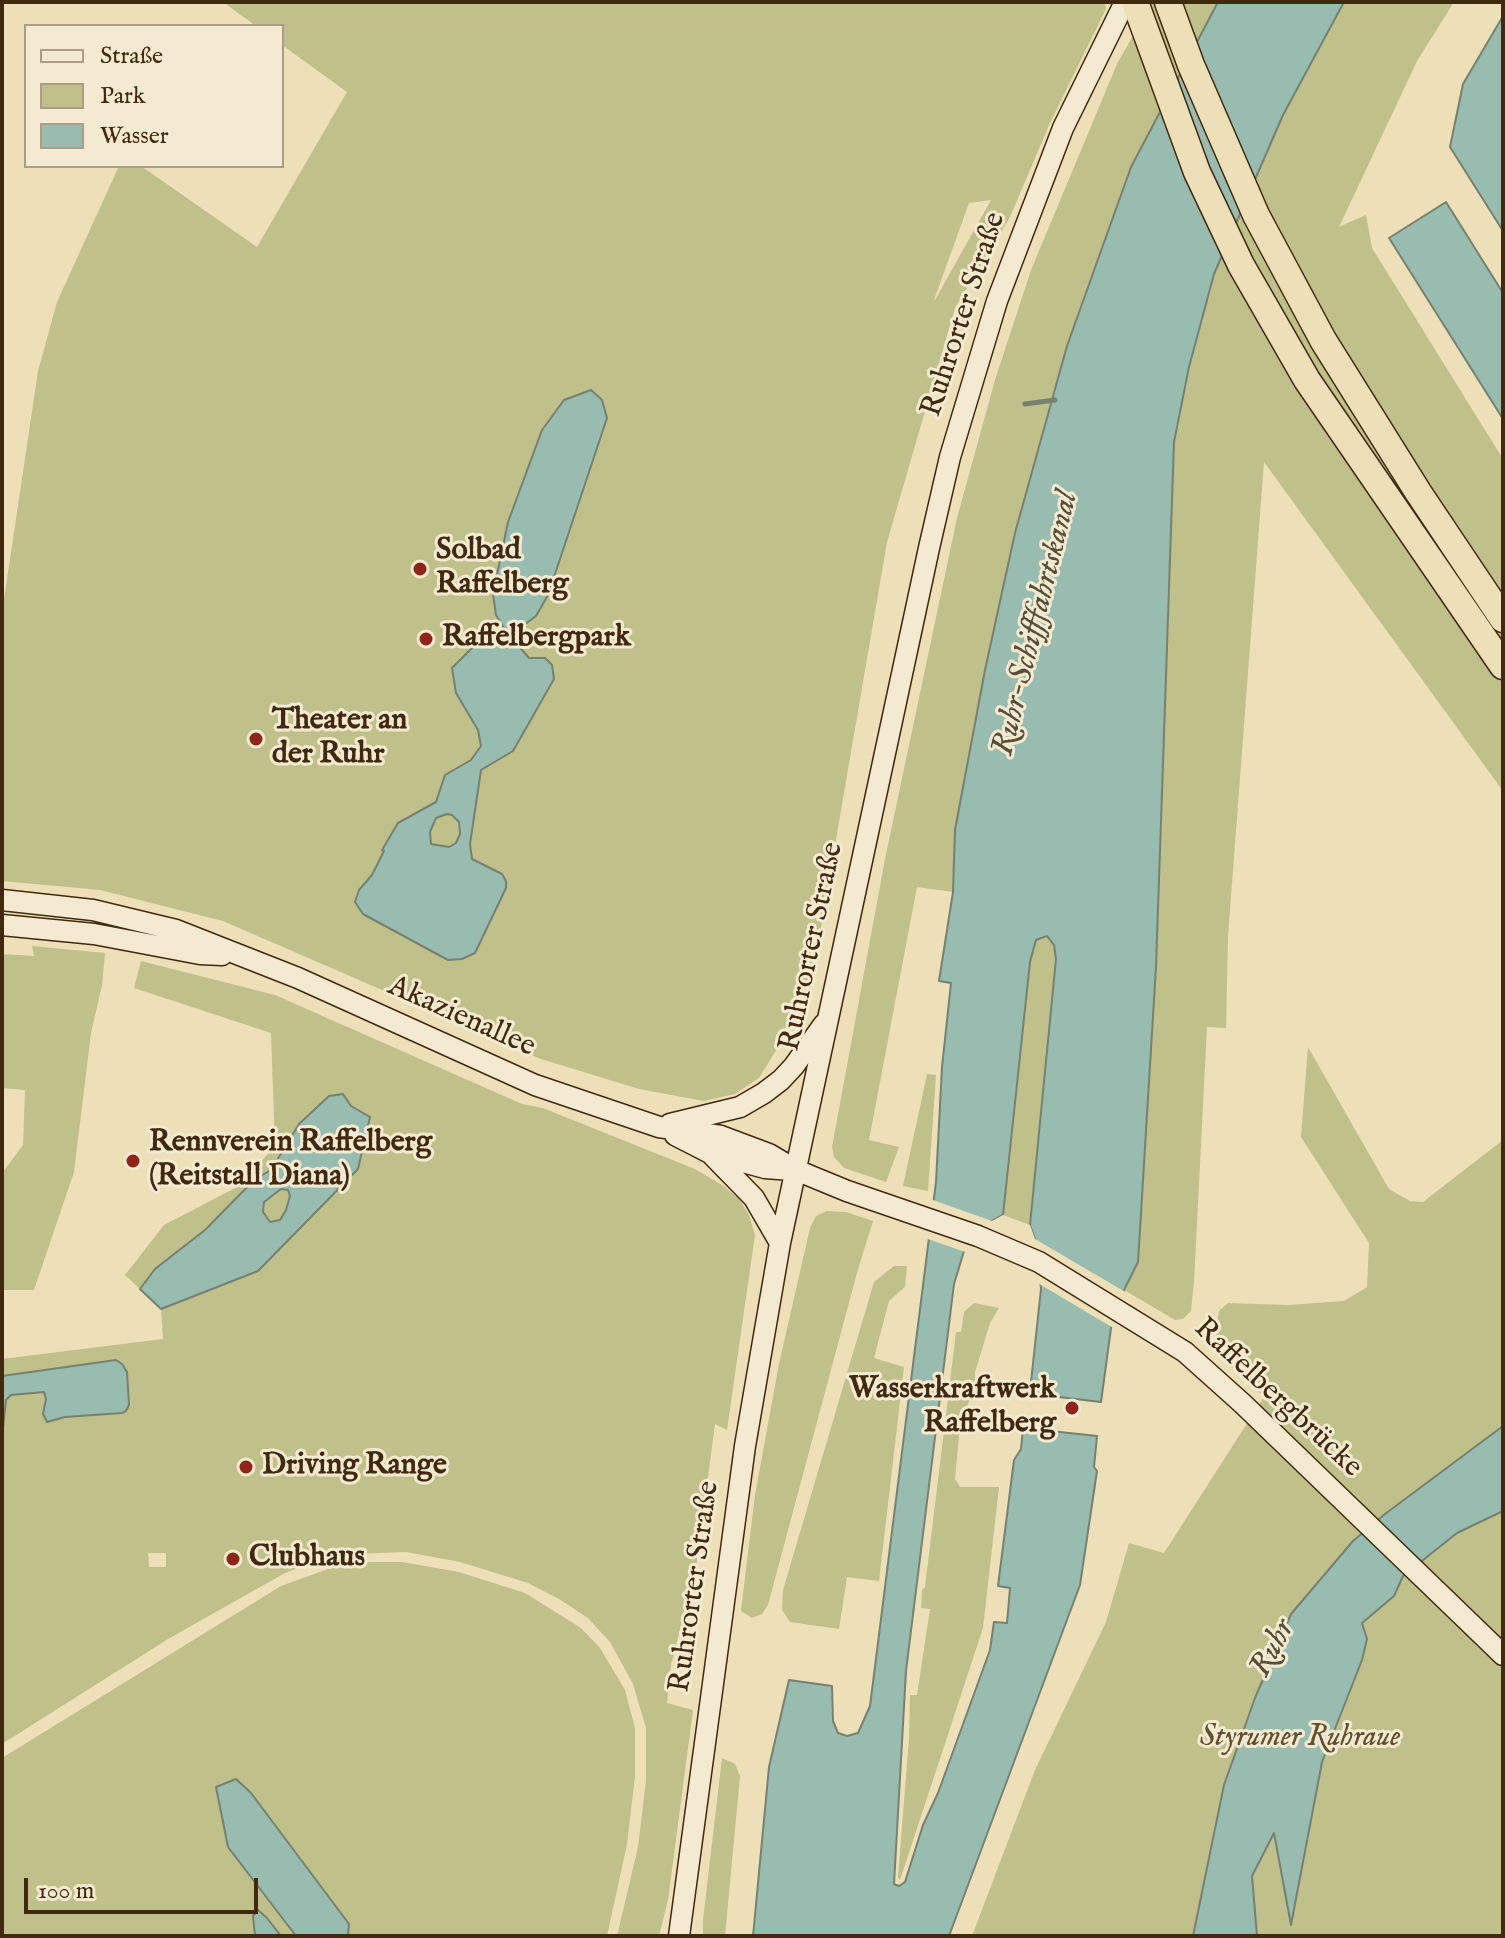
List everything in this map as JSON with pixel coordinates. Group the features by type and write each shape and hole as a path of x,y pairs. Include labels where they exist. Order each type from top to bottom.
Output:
{"highway":[{"path":"1135,2 1197,172 1241,265 1307,380 1503,666"},
{"path":"1168,2 1191,65 1256,215 1323,340 1418,492 1503,619"}],"main road":[{"name":"Ruhrorter Straße","path":"679,1936 745,1446 780,1243 950,457 997,301 1029,213 1063,128 1125,2"},
{"name":"Akazienallee","path":"2,900 127,916 176,930 298,978 535,1085 659,1127 710,1153 765,1168 796,1170"},
{"name":"Akazienallee","path":"2,925 94,934 200,954 242,957"},
{"path":"659,1127 740,1107 764,1093 794,1066 830,1014"},
{"name":"Akazienallee","path":"659,1127 721,1136 769,1154 796,1170"},
{"path":"710,1153 754,1198 780,1243"},
{"name":"Raffelbergbrücke","path":"796,1170 978,1236 1039,1262 1185,1352 1503,1655"}],"green space":[{"name":"Raffelbergpark","path":"223,2 1104,2 1106,9 1050,123 1010,217 955,308 887,542 809,997 759,1078 735,1094 704,1101 639,1089 541,1059 223,921 100,890 2,881 2,613 38,371 57,302 118,168 144,168 257,247 347,92 284,46 284,24 253,24","holes":["991,200 935,300 969,203"]},
{"path":"1152,2 1218,2 1131,167 1067,346 1015,533 985,670 955,830 953,892 917,887 869,1140 899,1147 886,1182 844,1168 834,1157 832,1147 885,859 957,518 995,380 1031,270 1117,64"},
{"path":"1344,2 1454,2 1417,61 1339,227 1366,215 1372,248 1503,459 1503,791 1264,462 1228,936 1226,1028 1207,1027 1191,1311 1183,1319 1175,1320 1124,1290 1138,1262 1174,442 1189,367 1214,274 1283,115"},
{"path":"1047,936 1054,945 1056,959 1030,1225 1003,1215 1030,962 1037,940"},
{"path":"32,946 105,953 102,985 91,1033 74,1172 34,1290 2,1290 2,1173 23,1145 25,1090 2,1088 2,954 34,956"},
{"path":"141,961 275,995 522,1104 543,1108 695,1169 739,1199 749,1215 755,1235 727,1430 715,1424 696,1567 671,1665 667,1703 693,1710 668,1900 659,1936 617,1936 638,1847 646,1780 646,1728 633,1684 610,1642 588,1618 528,1583 460,1562 406,1552 351,1554 322,1559 285,1573 168,1639 2,1744 2,1359 163,1339 161,1309 258,1271 358,1170 370,1117 329,1096 299,1124 271,1170 255,1180 205,1230 155,1269 140,1289 125,1275 164,1225 239,1186 275,1146 271,1033 134,988","holes":["148,1553 166,1553 166,1567 149,1567"]},
{"name":"Styrumer Ruhraue","path":"1308,1047 1389,1189 1410,1201 1423,1202 1503,1140 1503,1936 972,1936 1035,1770 1106,1622 1129,1543 1164,1553 1264,1397 1217,1354 1219,1311 1228,1303 1288,1305 1344,1301 1367,1287 1369,1243 1301,1137"},
{"path":"927,1074 936,1075 928,1191 903,1186"},
{"path":"281,1189 288,1190 290,1196 286,1210 280,1220 270,1222 263,1212 264,1202"},
{"path":"827,1211 846,1212 873,1221 768,1605 762,1614 752,1618 741,1611 755,1495 779,1364 810,1228 816,1216"},
{"path":"894,1266 907,1266 905,1287 889,1301 874,1358 904,1367 879,1581 847,1577 839,1629 790,1622 782,1610 783,1590 874,1282"},
{"path":"974,1303 999,1308 990,1323 975,1372 975,1386 960,1425 955,1479 960,1487 999,1487 983,1628 900,1880 910,1695 917,1695 930,1609 921,1608 922,1590 925,1587 956,1332 961,1332 964,1312"},
{"path":"369,1562 402,1562 459,1572 525,1593 581,1628 600,1648 625,1690 635,1728 635,1777 627,1844 607,1936 2,1936 2,1758 281,1586 328,1569"},
{"path":"722,1758 735,1764 740,1776 725,1936 703,1936 703,1920"}],"water":[{"name":"Ruhr-Schifffahrtskanal","path":"1218,2 1344,2 1283,115 1214,274 1189,367 1174,442 1156,967 1138,1262 1111,1328 1101,1402 1025,1393 1031,1382 1041,1289 1035,1239 1030,1225 1056,959 1054,945 1047,936 1036,940 1030,962 1003,1215 992,1221 964,1251 954,1284 906,1671 894,1884 899,1886 905,1882 923,1825 938,1793 990,1650 994,1622 1007,1623 1010,1588 998,1586 1014,1460 1021,1449 1023,1428 1097,1436 1094,1467 1097,1471 1080,1585 949,1936 753,1936 769,1767 789,1680 832,1686 833,1721 838,1733 847,1736 858,1733 870,1706 936,1182 942,1067 951,983 939,981 953,892 955,830 1015,533 1067,346 1131,167"},
{"path":"1503,16 1503,231 1450,147 1463,84"},
{"path":"1446,202 1503,293 1503,419 1389,238"},
{"path":"591,390 602,400 607,418 548,595 536,616 520,628 517,644 529,658 545,658 552,665 554,679 513,751 481,770 470,844 472,859 502,874 506,888 475,953 462,959 448,960 363,914 355,902 398,823 436,802 445,775 471,760 481,746 478,730 456,693 452,668 473,647 502,644 506,631 496,615 493,594 508,522 542,430 564,400","holes":["452,815 459,822 460,834 456,843 449,847 431,844 430,832 436,818"]},
{"path":"343,1094 351,1106 370,1117 358,1169 258,1271 161,1309 140,1289 155,1269 205,1230 255,1179 271,1170 299,1124 329,1096","holes":["281,1189 288,1190 290,1196 286,1210 280,1220 270,1222 263,1212 264,1202"]},
{"path":"116,1360 127,1372 129,1405 126,1411 65,1417 47,1422 43,1414 44,1392 11,1395 6,1400 2,1438 2,1376"},
{"path":"1503,1426 1503,1511 1457,1533 1403,1576 1394,1596 1362,1623 1367,1639 1362,1660 1322,1762 1291,1925 1274,1833 1252,1876 1257,1936 1193,1936 1224,1785 1255,1698 1291,1614 1353,1541"},
{"path":"236,1779 251,1793 349,1924 348,1935 296,1936 228,1847 216,1787"},
{"path":"258,1910 281,1936 255,1936 253,1916"}],"pier":[{"path":"930,1199 992,1221 1007,1216 995,1224 968,1253 925,1238"},
{"path":"1027,1224 1035,1239 1127,1293 1115,1329 1036,1282"}],"waterway":[{"path":"1025,404 1055,400"}],"place":[{"name":"Solbad Raffelberg","path":"420,569"},
{"name":"Raffelbergpark","path":"426,639"},
{"name":"Theater an der Ruhr","path":"256,739"},
{"name":"Rennverein Raffelberg (Reitstall Diana)","path":"133,1161"},
{"name":"Wasserkraftwerk Raffelberg","path":"1072,1408"},
{"name":"Driving Range","path":"246,1467"},
{"name":"Clubhaus","path":"233,1559"}],"water label":[{"name":"Ruhr","path":"1274,1649"}]}
